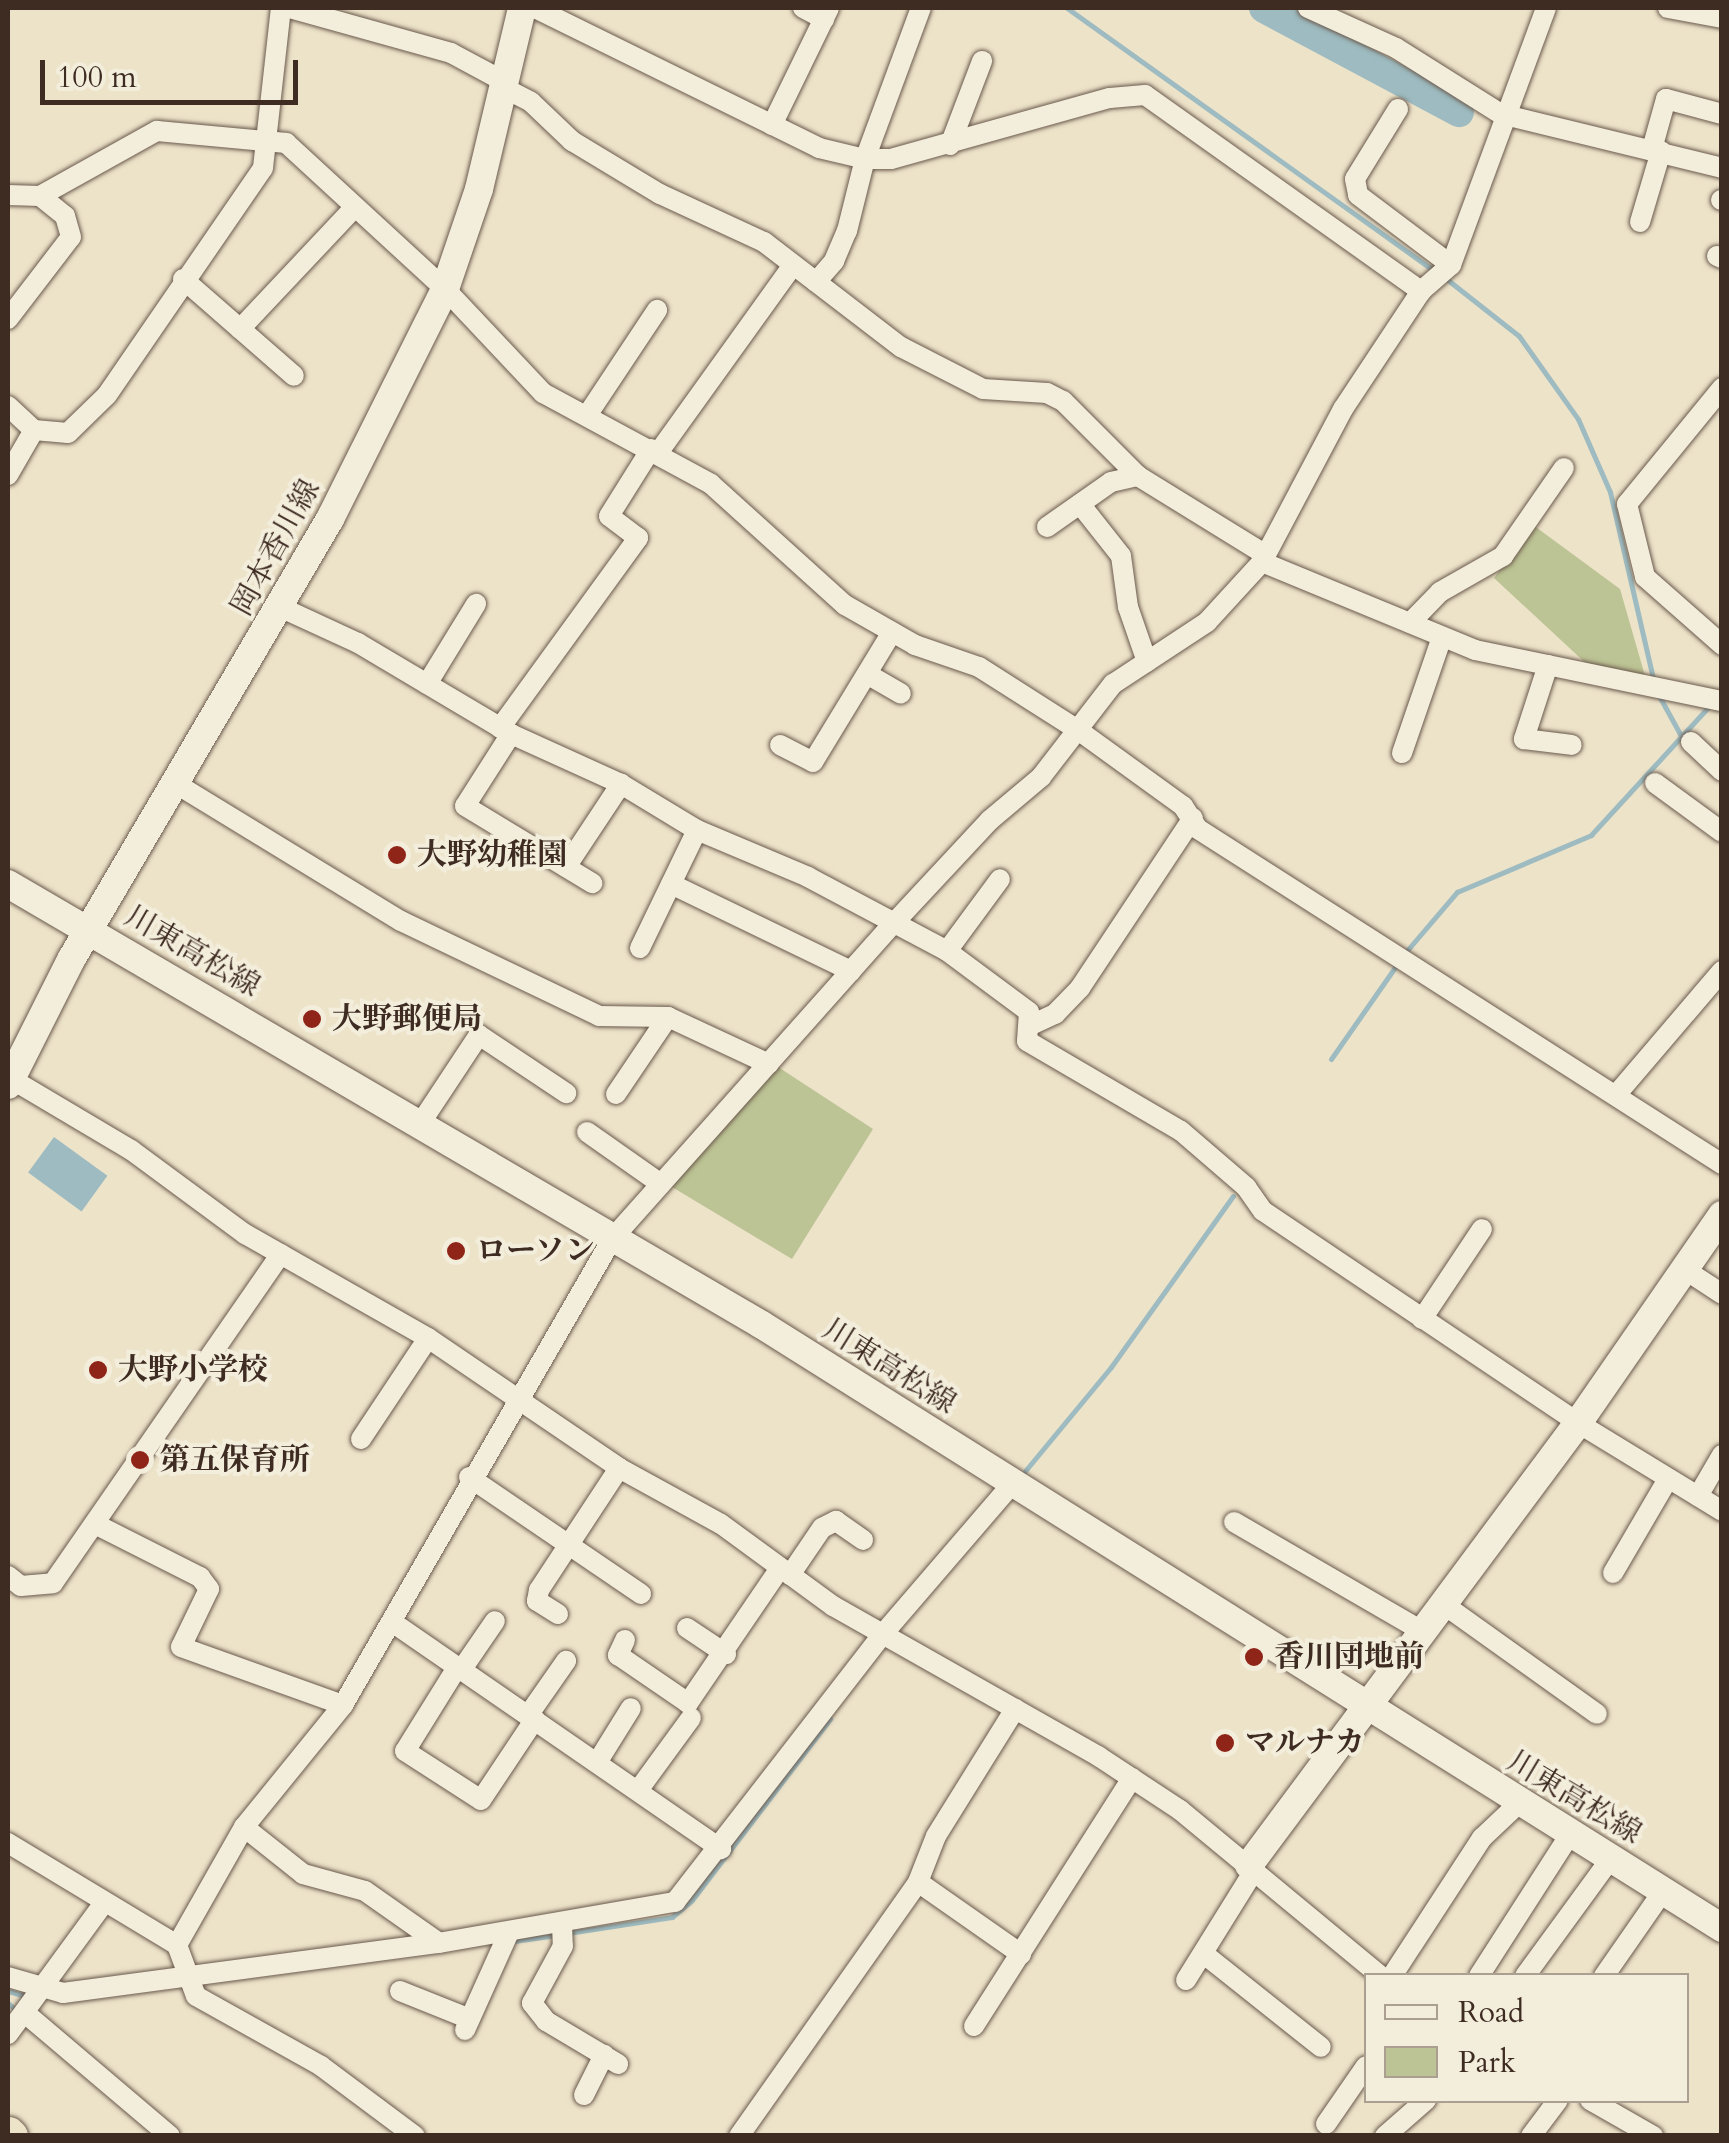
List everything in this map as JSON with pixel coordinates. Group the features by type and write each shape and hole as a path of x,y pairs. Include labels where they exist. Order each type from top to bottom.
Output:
{"main road":[{"name":"岡本香川線","path":"8,1081 72,958 93,932 280,607 445,289 522,8"},
{"name":"川東高松線","path":"8,884 612,1239 1722,1928"},
{"path":"1252,1867 1364,1709 1578,1423 1722,1215"}],"street":[{"path":"535,8 772,125 865,159 950,145 1110,98 1145,95 1421,291"},
{"path":"772,125 826,13 803,8"},
{"path":"816,282 834,262 846,232 865,159 920,8"},
{"path":"1308,8 1396,48 1502,114 1722,168"},
{"path":"177,1945 244,1828 343,1705 470,1478 612,1239 990,820 1041,776 1113,684 1207,622 1264,558 1344,409 1421,291 1451,265 1502,114 1546,8"},
{"path":"1668,8 1722,18"},
{"path":"8,406 34,430 68,433 108,395 263,168 269,139 279,9 451,53 531,102 572,141 660,194 764,242 901,346 983,389 1047,392 1063,401 1138,476 1264,558 1442,637 1548,665 1714,700 1722,682"},
{"path":"950,145 982,61"},
{"path":"1640,222 1666,99 1722,114"},
{"path":"1398,109 1355,178 1358,195 1451,265"},
{"path":"8,194 40,196 157,131 269,139 301,154 354,208 445,289 543,393 588,414 710,484 845,605 892,632 979,667 1078,730 1192,818 1198,829 1722,1164"},
{"path":"8,319 71,237 64,216 40,196"},
{"path":"240,328 354,208"},
{"path":"592,883 465,806 505,731 638,538 609,516 793,265"},
{"path":"184,279 294,376"},
{"path":"588,414 657,310"},
{"path":"1722,388 1627,504 1645,577 1722,645"},
{"path":"8,475 34,430"},
{"path":"1410,623 1440,592 1503,556 1564,468"},
{"path":"1047,527 1112,482 1138,476"},
{"path":"1080,504 1121,556 1147,662"},
{"path":"427,684 476,604"},
{"path":"280,607 427,684 505,731 621,784 697,830 808,877 948,951 1029,1012 1027,1042 1181,1131 1246,1187 1263,1211 1578,1423 1722,1511"},
{"path":"780,745 813,762 892,632"},
{"path":"1402,752 1442,637"},
{"path":"1548,665 1524,739 1572,746"},
{"path":"867,674 902,694"},
{"path":"1691,742 1722,771"},
{"path":"1655,783 1722,832"},
{"path":"566,868 621,784"},
{"path":"178,785 401,921 600,1016 668,1018 768,1064"},
{"path":"1029,1026 1054,1014 1080,988 1192,818"},
{"path":"640,948 697,830"},
{"path":"948,951 1000,879"},
{"path":"671,884 851,971"},
{"path":"1616,1095 1722,971"},
{"path":"616,1094 668,1018"},
{"path":"420,1124 479,1035 566,1092"},
{"path":"8,1081 130,1150 282,1254 428,1338 618,1468 721,1524 883,1634 1132,1778 1252,1867 1377,1973"},
{"path":"587,1132 662,1184"},
{"path":"1422,1318 1482,1229"},
{"path":"8,1576 21,1586 53,1583 282,1254"},
{"path":"1684,1270 1722,1294"},
{"path":"361,1438 428,1338"},
{"path":"1698,1496 1722,1455"},
{"path":"558,1614 537,1601 539,1590 618,1468"},
{"path":"470,1478 570,1542 641,1594"},
{"path":"1613,1573 1668,1479"},
{"path":"8,1978 42,1990 186,1977 562,1930 675,1902 721,1848 883,1634 1012,1484"},
{"path":"625,1640 618,1654 688,1703 785,1571 822,1528 836,1522 863,1540"},
{"path":"1234,1522 1422,1631"},
{"path":"95,1524 200,1577 209,1589 181,1647 343,1705"},
{"path":"1443,1604 1596,1714"},
{"path":"495,1621 405,1751 480,1800 566,1661"},
{"path":"392,1622 721,1848"},
{"path":"687,1628 726,1654"},
{"path":"598,1761 631,1708"},
{"path":"739,2136 918,1882 936,1836 1015,1709"},
{"path":"639,1790 690,1718"},
{"path":"974,2026 1132,1778"},
{"path":"1394,1973 1482,1838 1519,1803"},
{"path":"244,1828 303,1874 365,1892 439,1943"},
{"path":"1482,1973 1570,1834"},
{"path":"8,1842 103,1904 177,1945 196,1996 322,2066 415,2136"},
{"path":"1527,1973 1611,1858"},
{"path":"1186,1980 1252,1867"},
{"path":"918,1882 1021,1954"},
{"path":"1613,1972 1663,1892"},
{"path":"8,2034 103,1904"},
{"path":"562,1930 532,2002 546,2020 611,2060 584,2096"},
{"path":"400,1991 467,2024 508,1937"},
{"path":"1204,1954 1322,2047"},
{"path":"25,2012 170,2136"},
{"path":"1326,2124 1364,2069"},
{"path":"1385,2136 1423,2103"},
{"path":"1532,2136 1556,2103"},
{"path":"1595,2103 1653,2136"}],"green space":[{"path":"1533,525 1620,589 1645,676 1591,668 1494,578"},
{"path":"775,1065 873,1129 792,1259 667,1184"}],"water":[{"path":"54,1137 107,1176 82,1211 28,1173"}],"waterway":[{"path":"1067,8 1435,271"},
{"path":"1264,8 1459,112"},
{"path":"1444,277 1519,336 1578,419 1610,492 1653,678"},
{"path":"1658,694 1686,745"},
{"path":"1404,954 1457,892 1591,835 1710,705"},
{"path":"1331,1059 1398,963"},
{"path":"1025,1471 1111,1367 1233,1196"},
{"path":"568,1933 672,1917 692,1900 830,1719"},
{"path":"514,1941 557,1935"},
{"path":"8,1991 29,1997"},
{"path":"8,2003 18,2012"}],"place":[{"name":"大野幼稚園","path":"397,855"},
{"name":"大野郵便局","path":"312,1019"},
{"name":"ローソン","path":"456,1251"},
{"name":"大野小学校","path":"98,1370"},
{"name":"第五保育所","path":"140,1460"},
{"name":"香川団地前","path":"1254,1657"},
{"name":"マルナカ","path":"1225,1743"}]}
